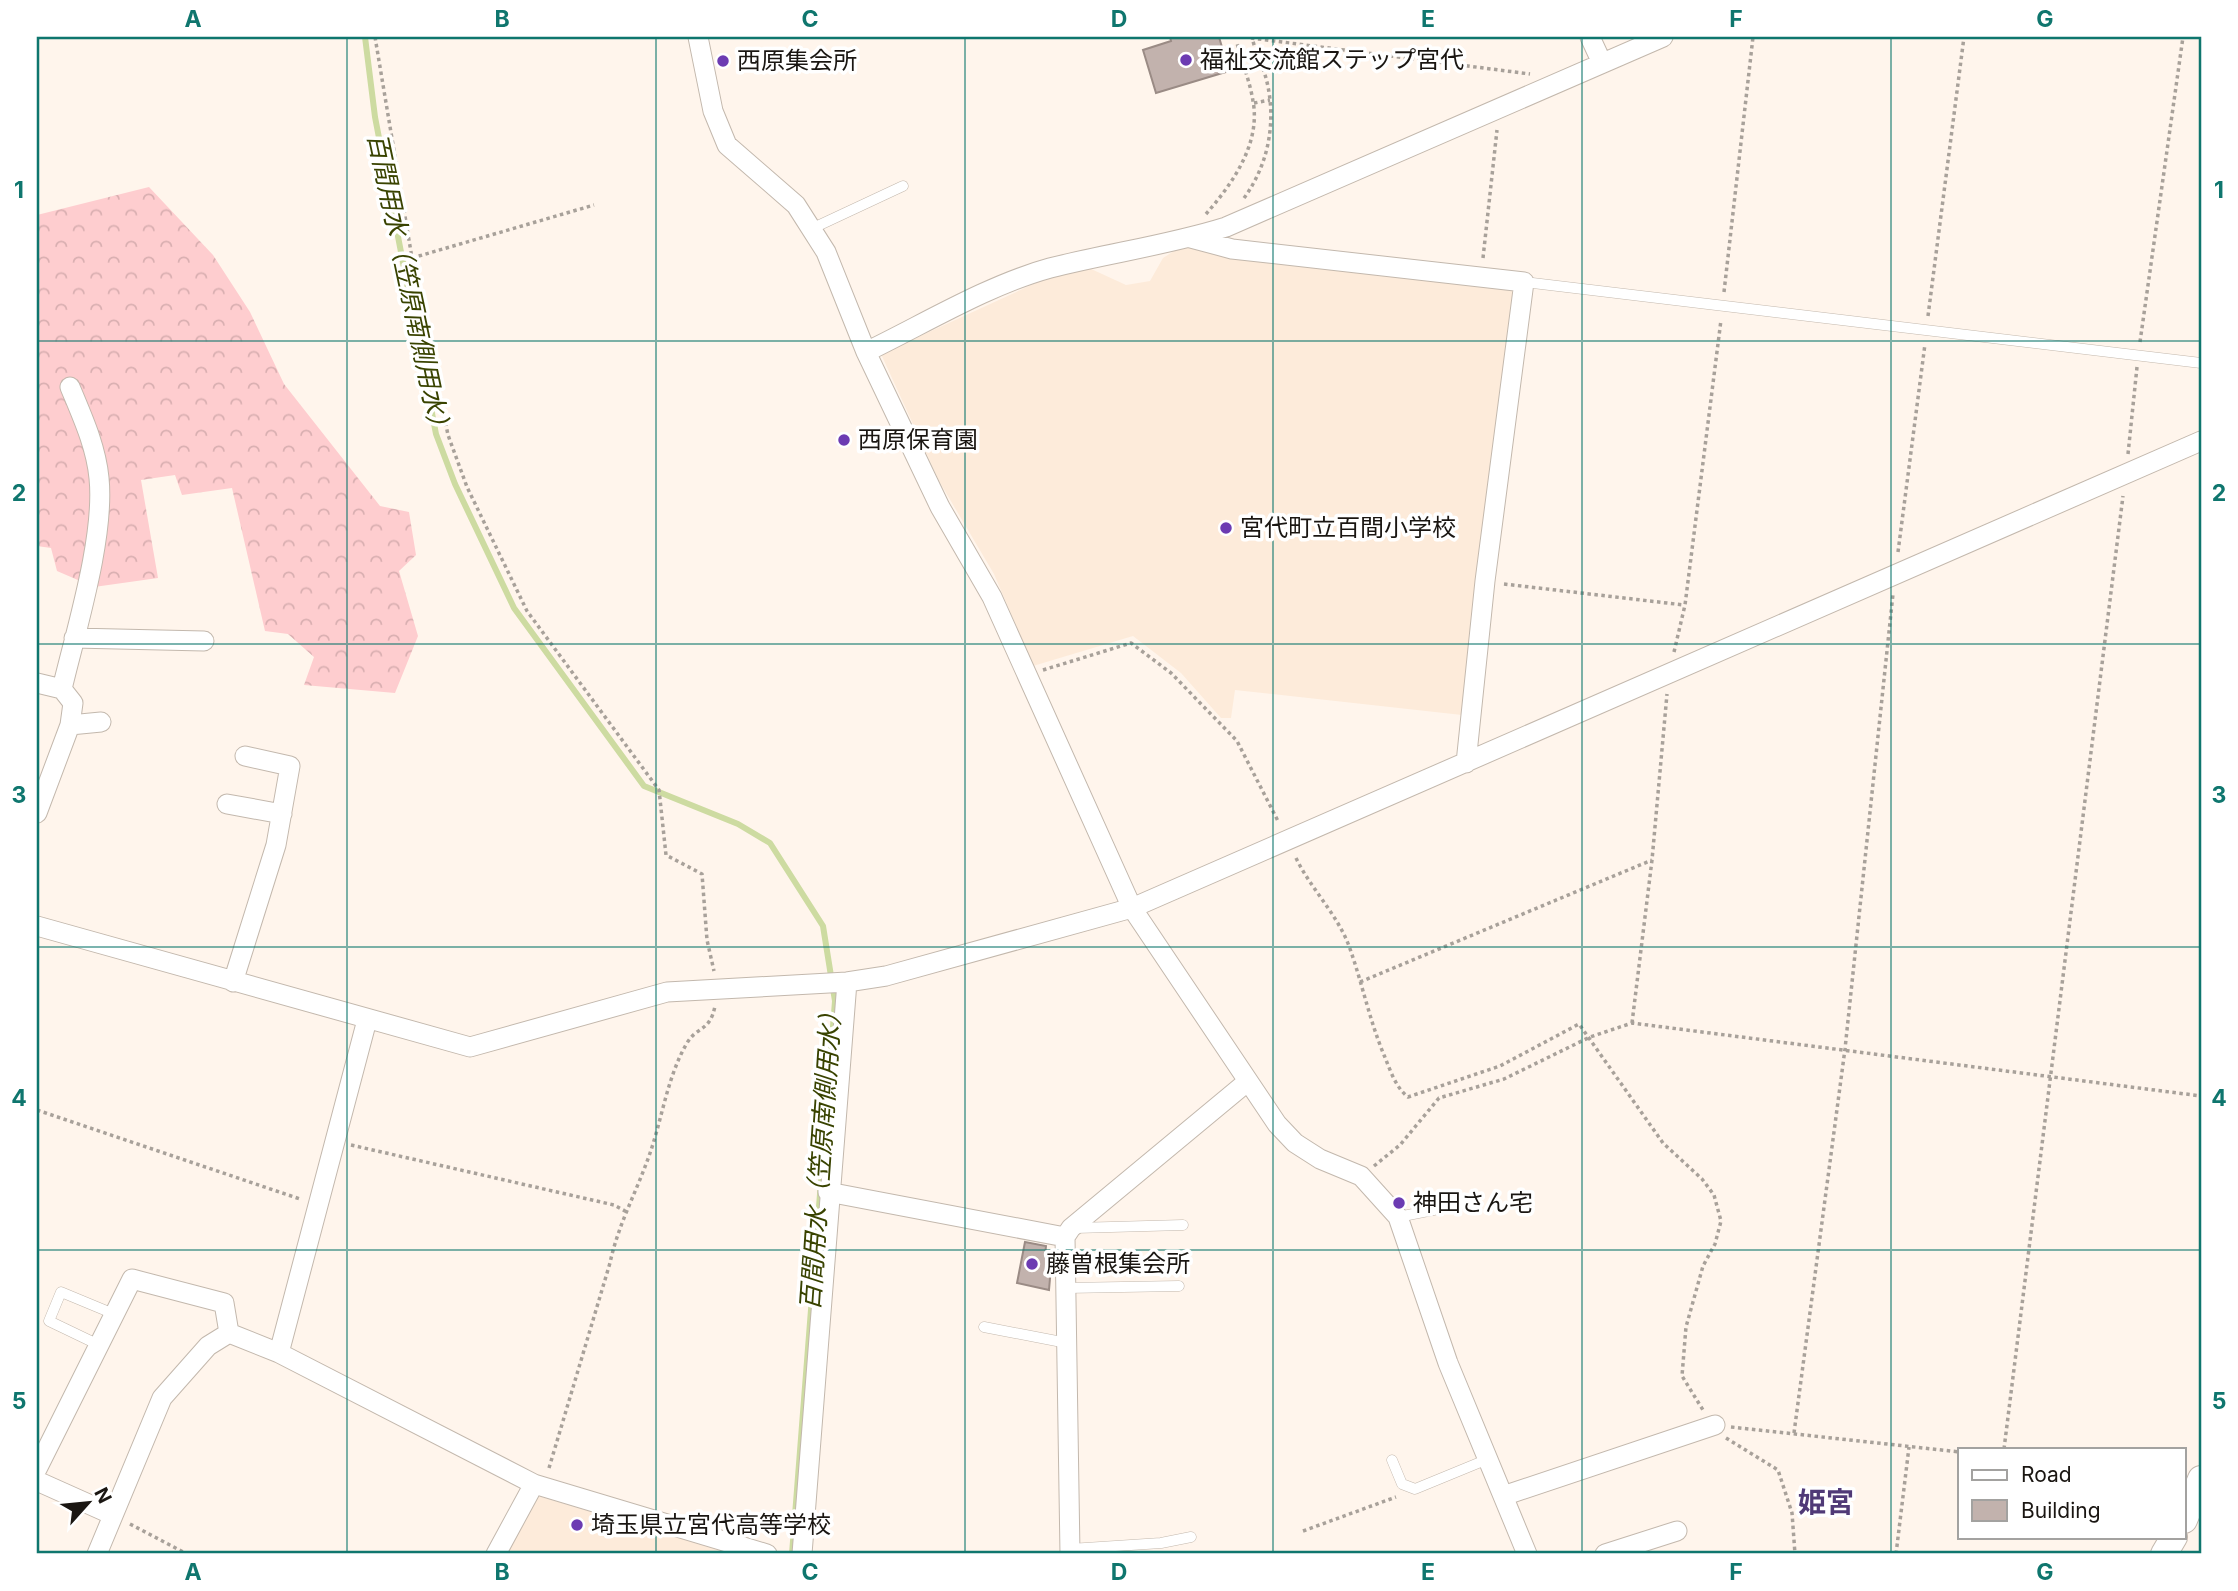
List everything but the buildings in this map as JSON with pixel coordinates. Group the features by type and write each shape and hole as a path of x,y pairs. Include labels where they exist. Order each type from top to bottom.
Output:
{"street":[{"path":"698,37 713,111 727,145 796,205 826,252 866,352 940,507 992,597 1132,908 1277,1124 1295,1143 1320,1159 1361,1176 1398,1217 1448,1363 1527,1554"},
{"path":"1590,37 1602,63"},
{"path":"866,352 971,300 1048,269 1190,238 1226,227 1663,37"},
{"path":"1190,238 1232,249 1524,282 1485,581 1466,763"},
{"path":"62,689 92,557 99,479 90,435 70,387"},
{"path":"37,926 470,1047 667,992 847,982 886,976 1132,908 2201,441"},
{"path":"74,638 204,641"},
{"path":"37,683 62,689 73,703 70,725 37,813"},
{"path":"70,725 101,722"},
{"path":"233,982 276,845 290,766 246,757"},
{"path":"227,804 282,814"},
{"path":"802,1554 828,1192 847,982"},
{"path":"279,1353 367,1020"},
{"path":"1070,1551 1066,1288 1068,1232 1247,1082"},
{"path":"828,1192 1068,1232"},
{"path":"37,1469 132,1279 223,1303 229,1333"},
{"path":"229,1333 279,1353 538,1485 766,1554"},
{"path":"97,1554 162,1398 208,1346 229,1333"},
{"path":"1503,1496 1715,1425"},
{"path":"2186,1515 2201,1479"},
{"path":"37,1481 113,1515"},
{"path":"496,1554 538,1485"},
{"path":"1605,1554 1677,1531"},
{"path":"2164,1554 2173,1538"}],"lane":[{"path":"811,229 903,186"},
{"path":"1524,282 2201,363"},
{"path":"1398,1217 1474,1202"},
{"path":"1068,1232 1183,1225"},
{"path":"1066,1288 1180,1286"},
{"path":"99,1345 49,1321 61,1292 114,1314"},
{"path":"984,1326 1067,1343"},
{"path":"1392,1460 1402,1484 1415,1489 1488,1459"},
{"path":"1070,1551 1161,1543 1191,1536"}],"path":[{"path":"375,37 381,88 412,258 448,435 467,487 527,611 659,790 666,855 702,874 707,940 718,989 709,1026 688,1042 655,1128 648,1157 617,1231 585,1351 538,1485"},
{"path":"1226,227 1263,164 1269,140 1270,100 1252,37 1536,75 1550,85"},
{"path":"1632,1023 1652,860 1670,671 1685,606 1753,37"},
{"path":"1794,1433 1845,1049 1895,575 1964,37"},
{"path":"2004,1448 2126,474 2138,354 2183,37"},
{"path":"1190,238 1194,228 1224,194 1246,155 1251,138 1254,103 1237,43"},
{"path":"1254,103 1270,100"},
{"path":"1481,278 1497,129 1493,109"},
{"path":"412,258 594,205"},
{"path":"1485,581 1685,606"},
{"path":"1027,674 1131,643 1171,673 1237,741 1307,881 1337,921 1360,982 1375,1033 1395,1081 1408,1097 1500,1066 1579,1024 1662,1143 1702,1179 1714,1195 1721,1221 1715,1244 1703,1266 1686,1327 1682,1376 1692,1397 1732,1444 1778,1470 1792,1513 1795,1554"},
{"path":"1360,982 1652,860"},
{"path":"1361,1176 1400,1145 1439,1098 1504,1079 1590,1037 1632,1023 2201,1096"},
{"path":"37,1110 318,1206"},
{"path":"335,1142 614,1205 625,1211"},
{"path":"1715,1425 1958,1452"},
{"path":"1896,1554 1909,1447"},
{"path":"1303,1531 1353,1515 1415,1489"},
{"path":"113,1515 187,1554"}],"shaded area":[{"name":"宮代町立百間小学校","path":"1182,246 1514,288 1462,715 1235,690 1231,718 1221,718 1181,673 1133,636 1033,666 994,574 939,481 881,354 1051,276 1089,268 1126,285 1150,281 1163,258"},
{"name":"埼玉県立宮代高等学校","path":"535,1495 735,1554 504,1554"}],"green space":[{"path":"149,187 213,255 250,312 284,384 380,506 409,512 416,555 399,571 418,636 395,693 304,685 314,657 288,634 265,631 232,488 182,495 175,475 141,480 158,578 94,587 57,571 51,548 37,546 37,215"}],"waterway":[{"name":"百間用水（笠原南側用水）","path":"365,37 375,117 436,434 455,484 514,608 644,786 738,824 770,843 823,926 835,1001 792,1554"}],"place":[{"name":"福祉交流館ステップ宮代","path":"1186,60"},
{"name":"西原集会所","path":"723,61"},
{"name":"西原保育園","path":"844,440"},
{"name":"宮代町立百間小学校","path":"1226,528"},
{"name":"神田さん宅","path":"1399,1203"},
{"name":"藤曽根集会所","path":"1032,1264"},
{"name":"埼玉県立宮代高等学校","path":"577,1525"}],"district":[{"name":"姫宮","path":"1826,1502"}]}
